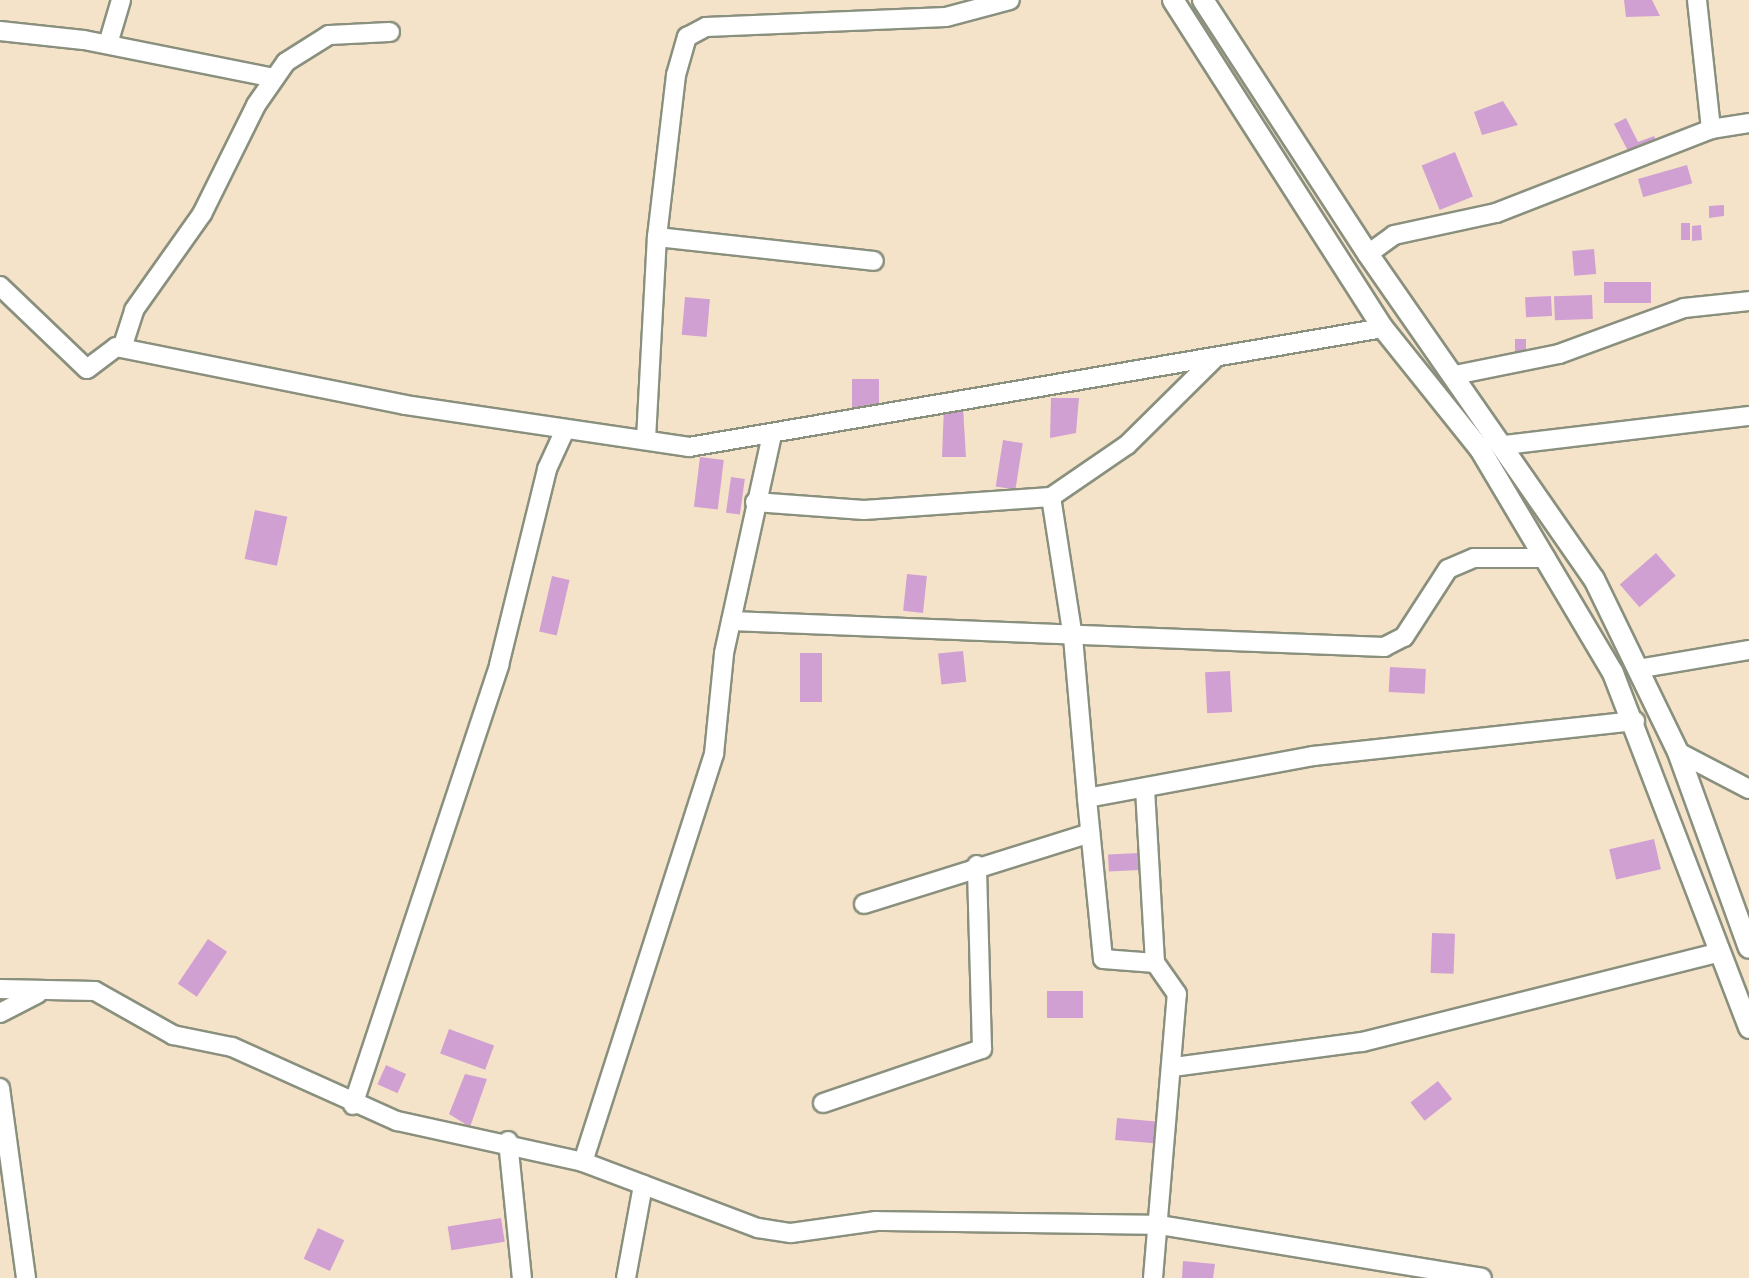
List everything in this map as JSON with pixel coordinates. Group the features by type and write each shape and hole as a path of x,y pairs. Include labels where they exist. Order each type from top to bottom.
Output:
{"street":[{"path":"108,44 120,0"},
{"path":"646,440 657,237 686,37 706,27 946,17 1010,0"},
{"path":"1173,0 1383,328 1480,449 1546,558 1634,721 1749,1028"},
{"path":"1203,0 1368,254 1506,445 1594,579 1643,668 1749,948"},
{"path":"1697,0 1711,129"},
{"path":"0,31 108,44 274,78"},
{"path":"122,348 134,310 202,214 286,62 329,36 390,32"},
{"path":"1368,254 1394,235 1496,213 1711,129 1749,123"},
{"path":"657,237 874,261"},
{"path":"0,286 84,368 122,348 228,374 564,432 720,446 1383,328"},
{"path":"1454,375 1559,354 1684,308 1749,302"},
{"path":"756,502 864,510 1052,497 1127,445 1213,359"},
{"path":"1506,445 1749,416"},
{"path":"353,1105 499,665 546,469 564,432"},
{"path":"584,1162 714,754 730,621 772,434"},
{"path":"1052,497 1074,637 1102,959 1155,963"},
{"path":"730,621 1384,647 1404,637 1434,582 1448,568 1474,558 1546,558"},
{"path":"1643,668 1749,650"},
{"path":"1087,798 1313,756 1634,721"},
{"path":"1678,752 1749,790"},
{"path":"1145,789 1155,963 1178,994 1153,1278"},
{"path":"864,904 1090,833"},
{"path":"823,1103 982,1049 977,866"},
{"path":"1174,1067 1362,1042 1720,952"},
{"path":"0,989 38,994 95,991 172,1035 282,1066 353,1105 397,1121 508,1141 584,1162 776,1232 876,1221 1160,1226 1419,1273 1482,1278"},
{"path":"0,1013 38,994"},
{"path":"0,1088 26,1278"},
{"path":"508,1141 522,1278"},
{"path":"626,1278 643,1184"}],"building":[{"path":"1624,0 1652,0 1660,16 1626,17"},
{"path":"1503,101 1518,125 1482,135 1474,112"},
{"path":"1626,118 1638,142 1654,136 1658,146 1628,151 1614,124"},
{"path":"1455,152 1473,197 1440,210 1422,165"},
{"path":"1687,165 1692,183 1643,197 1638,179"},
{"path":"1724,205 1724,216 1709,218 1709,206"},
{"path":"1681,223 1690,223 1690,240 1681,240"},
{"path":"1701,225 1702,240 1692,241 1692,226"},
{"path":"1594,249 1596,274 1574,276 1572,251"},
{"path":"1604,282 1651,282 1651,303 1604,303"},
{"path":"1592,295 1593,319 1555,320 1554,296"},
{"path":"1551,296 1552,316 1526,317 1525,297"},
{"path":"685,297 710,299 707,337 682,335"},
{"path":"1515,339 1526,339 1526,355 1515,355"},
{"path":"852,379 879,379 879,407 852,407"},
{"path":"1051,398 1079,398 1076,433 1050,438"},
{"path":"944,406 963,407 966,457 942,457"},
{"path":"1003,440 1023,443 1015,490 996,486"},
{"path":"700,457 724,460 718,510 694,507"},
{"path":"731,477 745,479 740,515 726,513"},
{"path":"255,510 287,517 277,566 245,559"},
{"path":"1656,553 1676,576 1639,607 1620,584"},
{"path":"907,574 927,576 923,613 903,611"},
{"path":"552,576 570,580 557,636 539,632"},
{"path":"963,651 966,682 941,684 938,654"},
{"path":"800,653 822,653 822,702 800,702"},
{"path":"1390,667 1426,669 1425,694 1389,692"},
{"path":"1230,671 1232,712 1207,713 1205,672"},
{"path":"1654,839 1661,869 1616,880 1609,849"},
{"path":"1139,853 1140,870 1109,872 1108,855"},
{"path":"1432,933 1455,934 1454,974 1431,973"},
{"path":"208,939 227,952 197,997 178,984"},
{"path":"1047,991 1083,991 1083,1018 1047,1018"},
{"path":"449,1029 494,1045 485,1070 440,1053"},
{"path":"386,1065 406,1074 398,1093 377,1084"},
{"path":"465,1074 487,1079 470,1127 449,1114"},
{"path":"1438,1081 1452,1099 1425,1121 1410,1103"},
{"path":"1117,1118 1159,1122 1157,1144 1115,1140"},
{"path":"501,1218 505,1242 451,1250 448,1226"},
{"path":"318,1228 344,1240 330,1271 304,1259"},
{"path":"1183,1261 1215,1264 1213,1278 1182,1278"}]}
